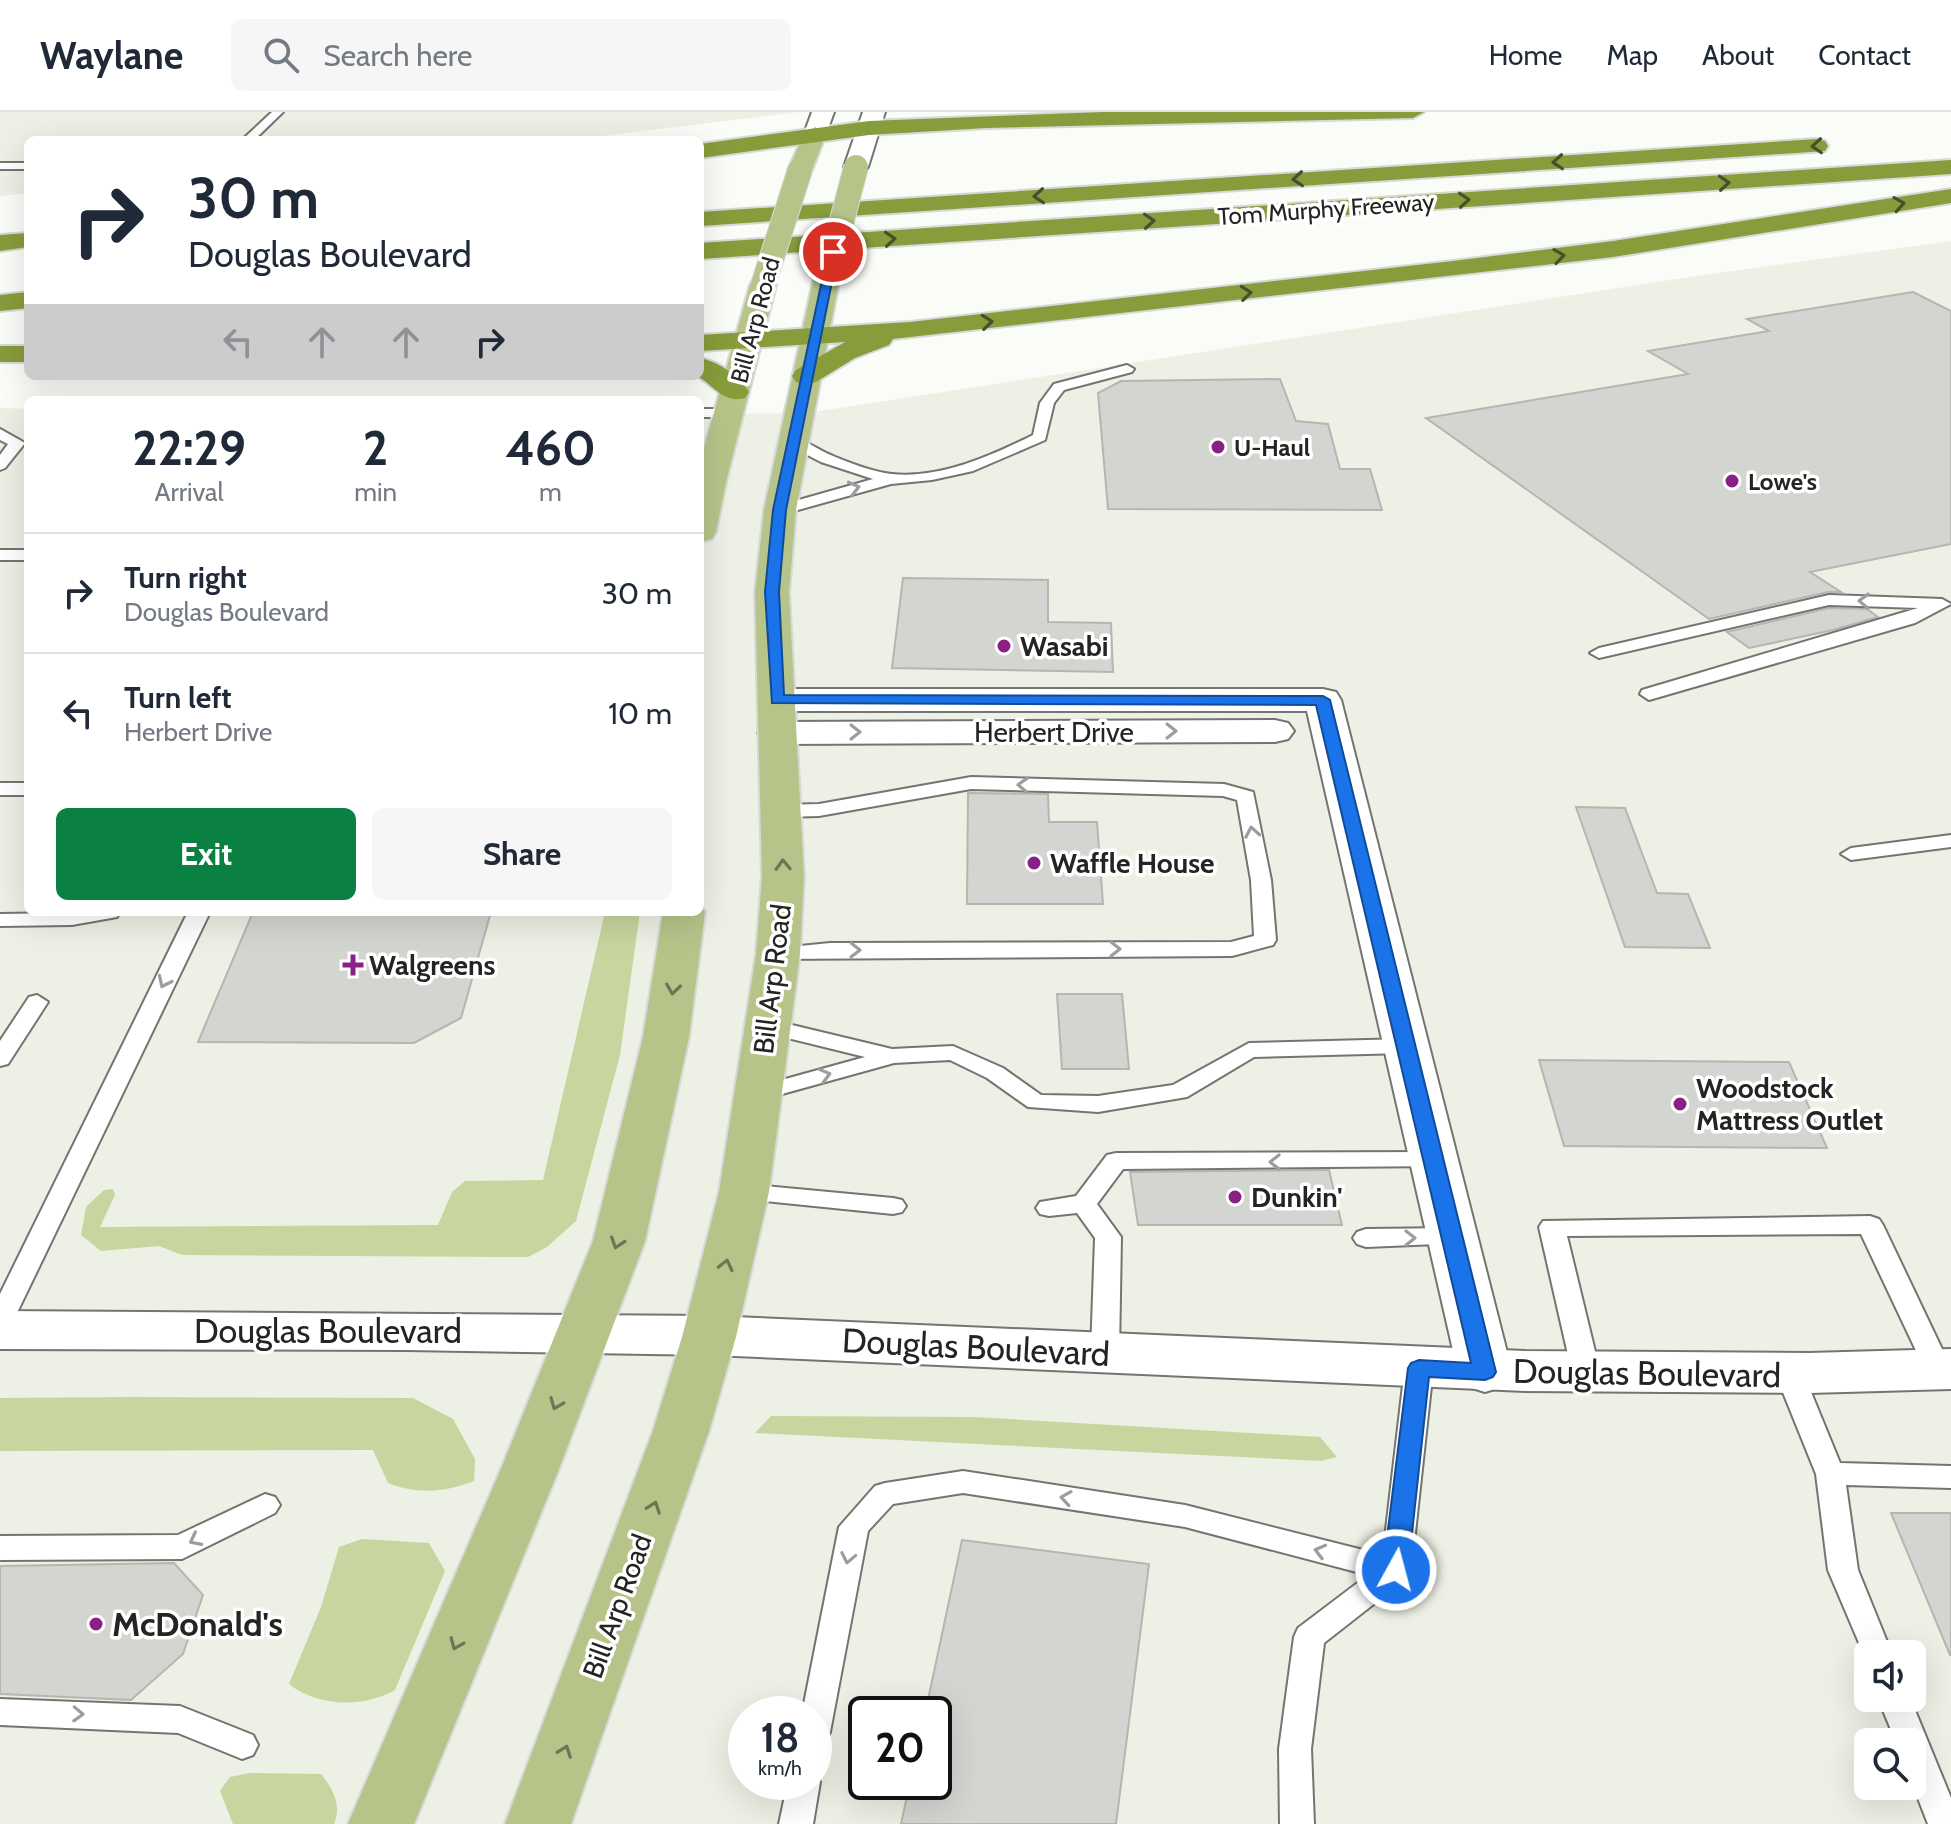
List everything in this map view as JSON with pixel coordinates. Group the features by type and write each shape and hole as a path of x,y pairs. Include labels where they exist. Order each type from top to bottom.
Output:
{"highway":[{"path":"913,112 986,121"},
{"path":"808,152 871,120 986,121 1413,112"},
{"name":"Tom Murphy Freeway","path":"704,219 1845,144"},
{"path":"704,150 729,147 808,152 856,167"},
{"name":"Tom Murphy Freeway","path":"704,251 1951,167"},
{"path":"704,343 910,330 1467,268 1613,249 1951,196"},
{"path":"0,243 24,240"},
{"path":"0,266 24,264"},
{"path":"0,303 24,300"},
{"path":"806,376 866,343 910,330"},
{"path":"0,354 24,354"},
{"path":"704,368 716,375 721,406"}],"main road":[{"name":"Bill Arp Road","path":"704,488 721,406 749,340 763,285 823,112"},
{"name":"Bill Arp Road","path":"538,1824 671,1459 709,1337 744,1192 778,954 783,877 772,592 780,510 826,281 871,120"},
{"name":"Herbert Drive","path":"777,716 1326,715 1485,1372"},
{"path":"381,1824 530,1469 619,1241 666,1037 683,916"},
{"name":"Douglas Boulevard","path":"0,1330 585,1332 1485,1372 1790,1375 1945,1369"}],"lane":[{"path":"252,136 278,112"},
{"path":"0,166 24,166"},
{"path":"780,510 890,479 934,477 993,462 1040,437 1047,403 1059,387 1127,369"},
{"path":"0,434 17,443 0,465"},
{"path":"793,442 826,459 890,479"},
{"path":"0,555 24,555"},
{"path":"1599,653 1829,600 1946,602"},
{"path":"1649,694 1909,619 1946,602"},
{"path":"778,954 830,950 1232,949 1265,940 1261,880 1246,796 1224,790 971,783 819,810 781,811"},
{"path":"0,789 24,789"},
{"path":"1851,854 1951,841"},
{"path":"0,920 88,916"},
{"path":"0,1321 197,916"},
{"path":"0,1059 37,1002"},
{"path":"767,1026 893,1056"},
{"path":"757,1094 893,1056 953,1053 995,1073 1036,1102 1098,1104 1179,1092 1249,1050 1406,1046"},
{"path":"1049,1208 1084,1204 1116,1161 1434,1160"},
{"path":"744,1192 893,1206"},
{"path":"1084,1204 1108,1237 1105,1353"},
{"path":"1586,1372 1552,1227 1870,1225 1945,1369"},
{"path":"1366,1238 1453,1237"},
{"path":"1297,1824 1295,1749 1309,1637 1396,1570 1419,1368"},
{"path":"1790,1375 1830,1474 1843,1570 1871,1640"},
{"path":"1830,1474 1951,1477"},
{"path":"821,1696 854,1527 885,1494 963,1482 1185,1516 1396,1570"},
{"path":"0,1548 182,1547 265,1505"},
{"path":"0,1712 180,1720 242,1745"},
{"path":"1926,1777 1945,1824"},
{"path":"796,1824 801,1800"}],"shaded area":[{"path":"0,112 799,112 602,136 24,136 24,193 0,196"},
{"path":"1951,241 1951,1824 0,1824 0,408 24,409 24,916 704,916 704,414 807,413 1696,276"}],"green space":[{"path":"604,916 639,916 620,1055 576,1221 547,1247 528,1257 182,1255 159,1246 101,1251 81,1235 86,1207 104,1190 113,1189 115,1195 100,1227 438,1225 452,1192 465,1181 543,1180"},
{"path":"0,1398 413,1398 453,1419 475,1459 474,1481 431,1491 399,1487 388,1483 373,1450 0,1451"},
{"path":"771,1416 974,1417 1320,1437 1337,1457 1321,1461 755,1433"},
{"path":"362,1539 429,1543 445,1571 395,1690 369,1700 327,1701 301,1692 289,1684 321,1607 339,1547"},
{"path":"250,1773 321,1774 335,1798 337,1810 334,1824 233,1824 220,1791 230,1777"}],"building":[{"name":"Lowe's","path":"1913,292 1951,311 1951,544 1810,572 1841,592 1828,592 1709,619 1426,418 1688,374 1648,351 1769,331 1747,319"},
{"name":"U-Haul","path":"1280,379 1296,421 1328,424 1340,469 1370,469 1382,510 1108,509 1098,393 1121,381"},
{"name":"Wasabi","path":"903,578 1048,580 1048,622 1111,623 1113,672 892,668"},
{"path":"1829,608 1867,609 1878,617 1749,648 1727,632"},
{"name":"Waffle House","path":"968,793 1048,794 1049,822 1097,822 1103,904 967,904"},
{"path":"1576,807 1625,808 1657,893 1688,894 1710,948 1625,947"},
{"name":"Walgreens","path":"251,916 490,916 461,1018 414,1043 198,1042"},
{"path":"1057,994 1122,994 1129,1069 1062,1069"},
{"name":"Woodstock Mattress Outlet","path":"1539,1060 1789,1062 1827,1148 1564,1146"},
{"name":"Dunkin'","path":"1329,1170 1342,1225 1138,1225 1130,1172"},
{"path":"1891,1513 1951,1513 1951,1655 1950,1655"},
{"path":"962,1540 1149,1564 1116,1824 901,1824 906,1800 952,1800 952,1696 929,1696"},
{"name":"McDonald's","path":"174,1563 203,1595 183,1654 131,1700 0,1694 0,1566"}],"place":[{"name":"U-Haul","path":"1218,447"},
{"name":"Lowe's","path":"1732,481"},
{"name":"Wasabi","path":"1004,646"},
{"name":"Waffle House","path":"1034,863"},
{"name":"Walgreens","path":"353,965"},
{"name":"Woodstock Mattress Outlet","path":"1680,1104"},
{"name":"Dunkin'","path":"1235,1197"},
{"name":"McDonald's","path":"96,1624"}],"route":[{"path":"833,252 780,510 772,592 777,700 1323,700 1485,1372 1419,1368 1396,1570"}]}
